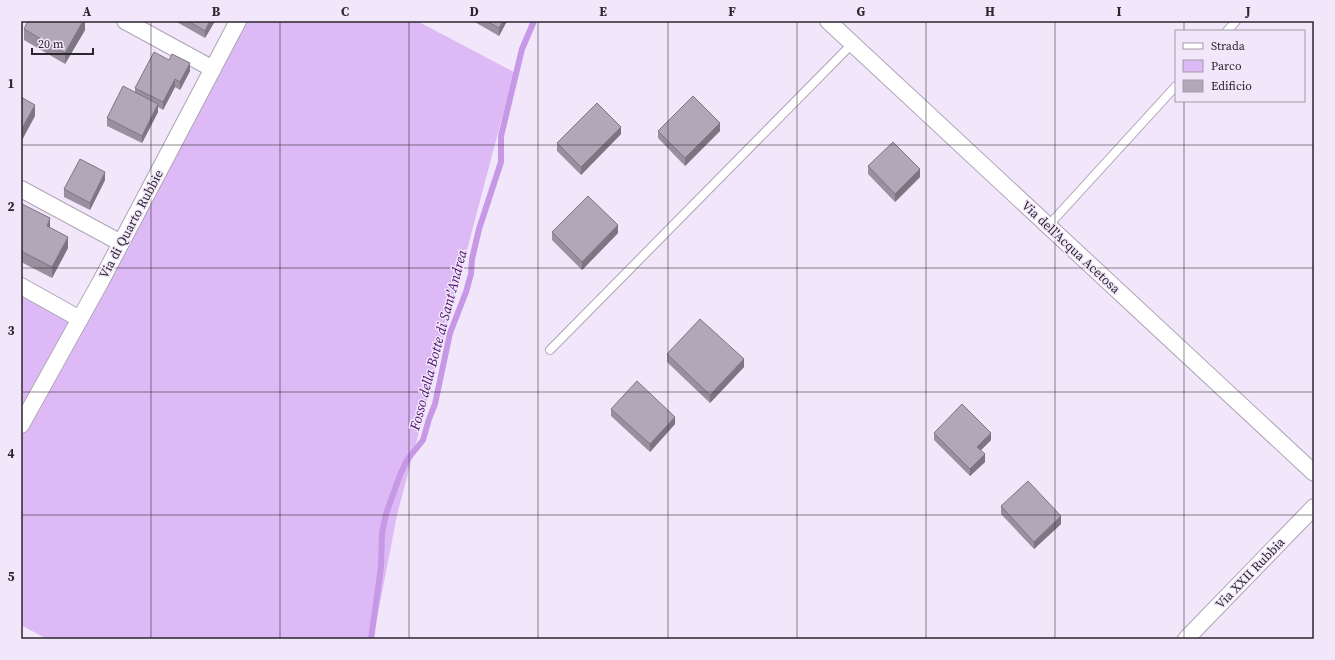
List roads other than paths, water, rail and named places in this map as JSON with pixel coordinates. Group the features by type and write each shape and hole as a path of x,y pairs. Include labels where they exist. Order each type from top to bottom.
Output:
{"street":[{"path":"125,21 213,69"},
{"name":"Via di Quarto Rubbie","path":"21,425 121,243 238,21"},
{"name":"Via dell'Acqua Acetosa","path":"828,21 1314,473"},
{"path":"21,189 121,243"},
{"path":"21,286 80,319"},
{"name":"Via XXII Rubbia","path":"1186,639 1314,507"}],"lane":[{"path":"1228,30 1236,21"},
{"path":"550,350 852,44"},
{"path":"1048,226 1175,87"}],"waterway":[{"name":"Fosso della Botte di Sant'Andrea","path":"371,639 381,567 382,533 386,514 407,460 423,440 435,404 450,333 466,292 471,274 472,259 479,229 501,162 501,136 522,49 534,21"}]}
